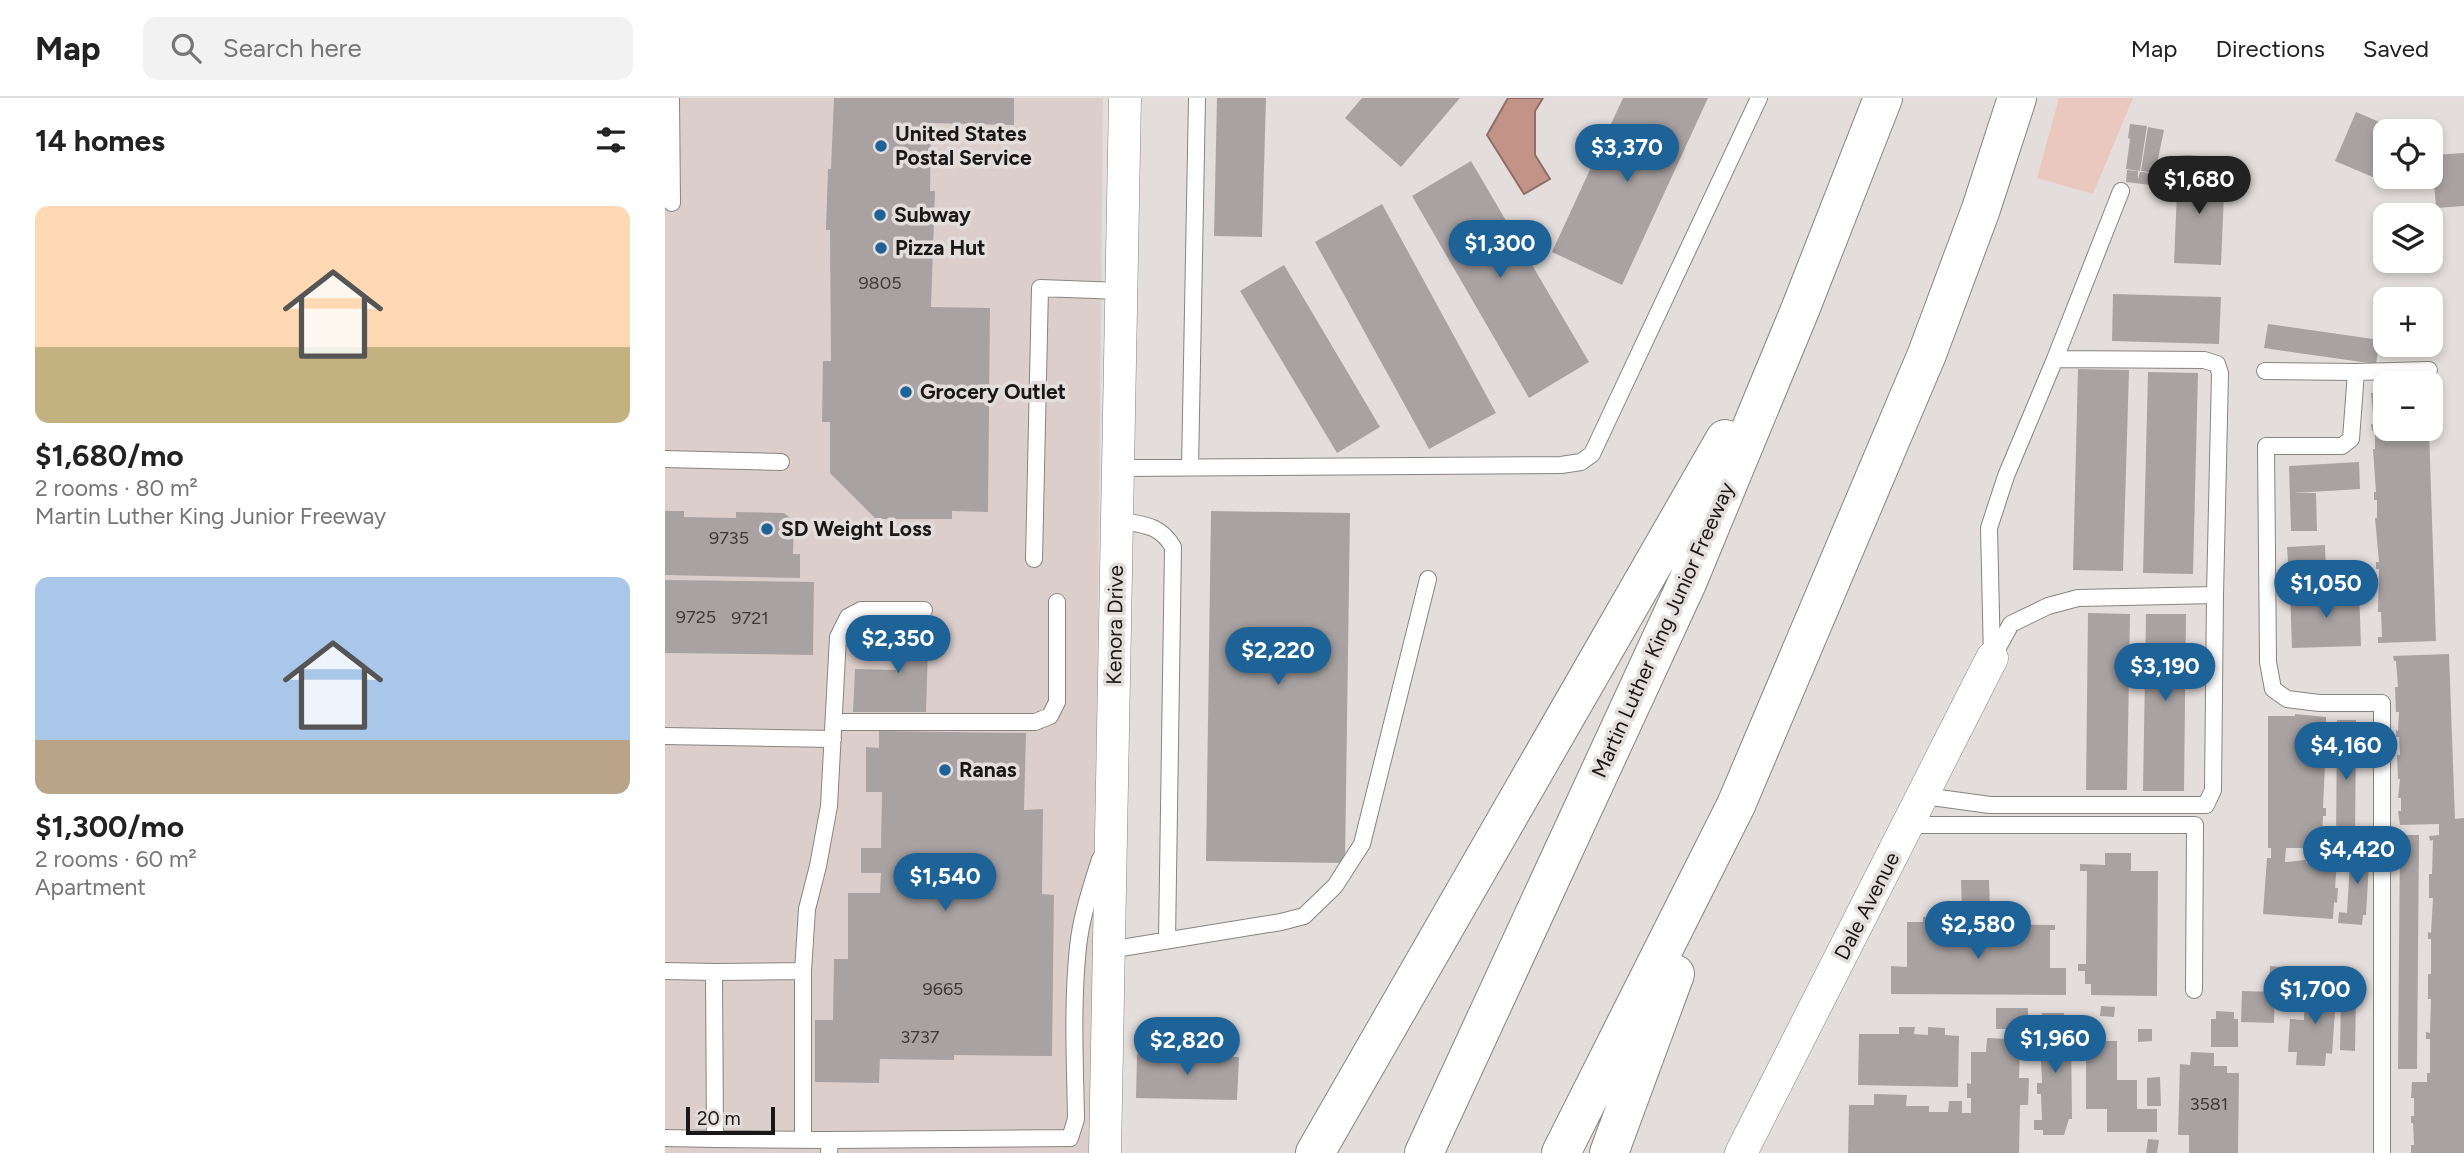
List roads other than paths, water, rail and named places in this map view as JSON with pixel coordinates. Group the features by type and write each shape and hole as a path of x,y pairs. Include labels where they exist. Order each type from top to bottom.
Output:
{"highway":[{"name":"Martin Luther King Junior Freeway","path":"1424,1153 1687,583 1801,310 1883,98"},
{"path":"1609,1153 1736,806 1927,354 1981,209 2017,98"},
{"path":"1315,1153 1801,310"},
{"path":"1561,1153 1736,806"}],"street":[{"name":"Kenora Drive","path":"1105,1153 1125,98"},
{"name":"Dale Avenue","path":"1741,1153 1992,658"}],"lane":[{"path":"671,98 668,167 671,203"},
{"path":"1190,468 1197,98"},
{"path":"1118,468 1561,465 1581,462 1592,454 1759,98"},
{"path":"1992,658 1989,528 2006,476 2056,359 2121,191"},
{"path":"1034,559 1040,288 1121,291"},
{"path":"1923,796 1990,805 2206,805 2213,790 2220,373 2217,364 2204,360 2056,359"},
{"path":"2265,371 2429,370"},
{"path":"2356,372 2351,439 2342,446 2266,446 2268,662 2273,689 2287,699 2319,703 2382,703 2382,1153"},
{"path":"665,459 781,462"},
{"path":"1117,520 1151,526 1165,533 1173,547 1167,940"},
{"path":"1109,950 1304,916 1335,886 1362,844 1428,579"},
{"path":"1992,658 2011,625 2048,606 2068,600 2215,595"},
{"path":"665,736 1035,722 1050,716 1057,702 1057,602"},
{"path":"803,1140 803,971 807,909 829,806 838,637 848,617 861,610 923,610"},
{"path":"1909,825 2195,825 2194,990"},
{"path":"665,1138 803,1140 830,1147 993,1146 1070,1138 1076,1119 1075,993 1078,945 1086,904 1111,827"},
{"path":"665,971 803,971"},
{"path":"714,972 715,1139"}],"place":[{"name":"United States Postal Service","path":"881,146"},
{"name":"Subway","path":"880,215"},
{"name":"Pizza Hut","path":"881,248"},
{"name":"Grocery Outlet","path":"906,392"},
{"name":"SD Weight Loss","path":"767,529"},
{"name":"Ranas","path":"945,770"}]}
